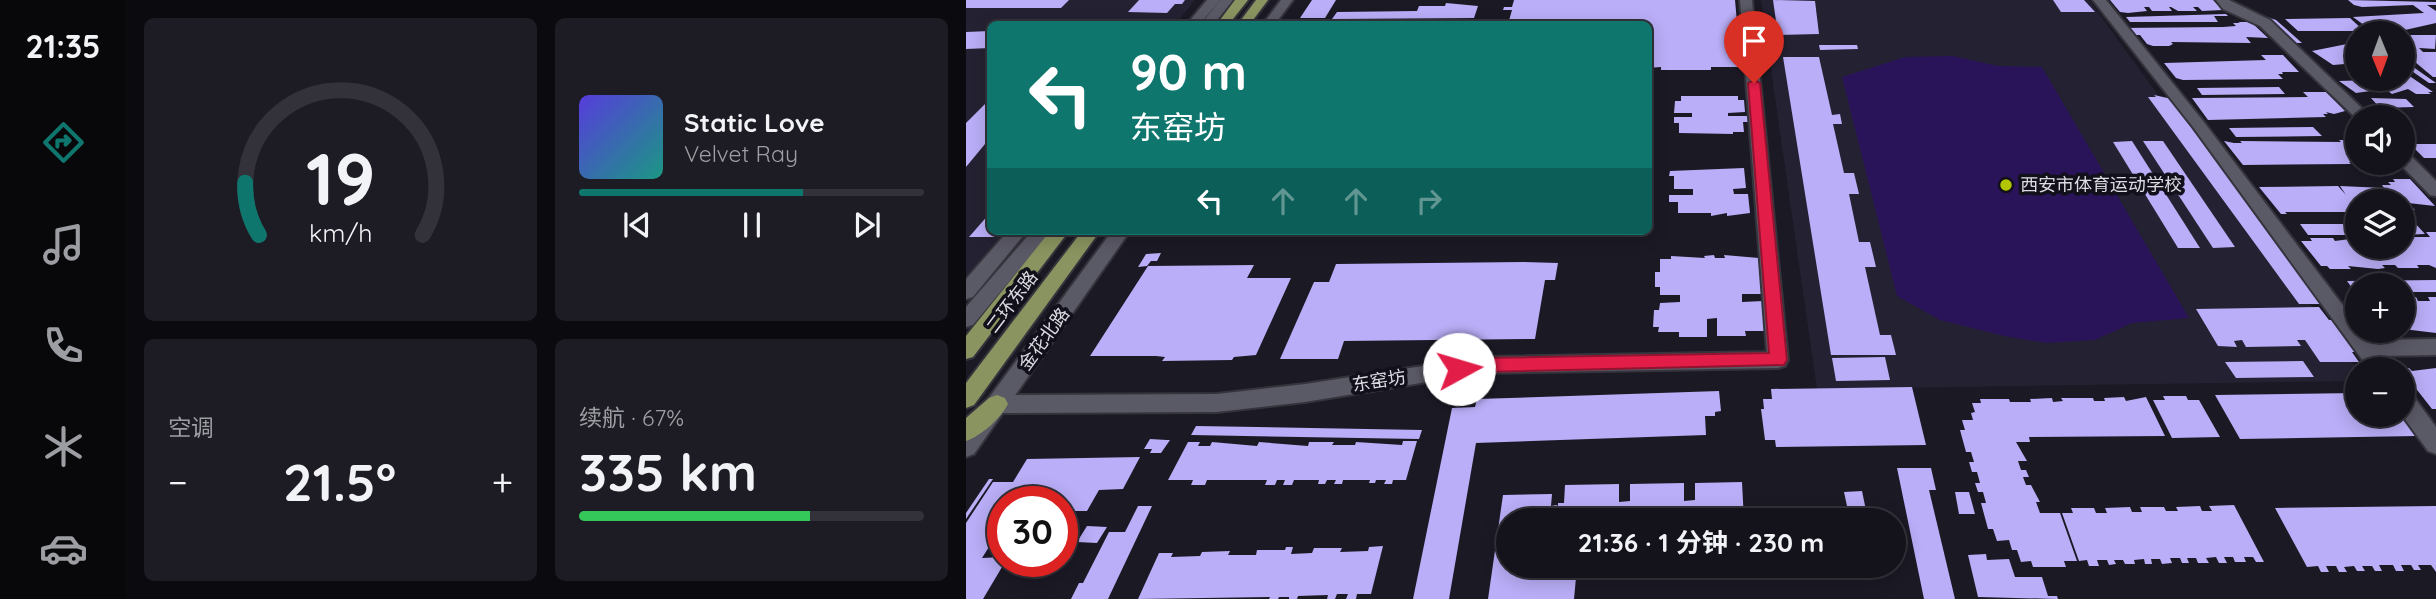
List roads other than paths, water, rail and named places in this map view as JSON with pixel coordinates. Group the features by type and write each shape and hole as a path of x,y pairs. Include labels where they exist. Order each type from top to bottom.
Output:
{"highway":[{"path":"1225,21 1242,0"},
{"path":"1246,21 1262,0"},
{"name":"二环东路","path":"966,351 971,332 1056,235"},
{"name":"二环东路","path":"966,399 1088,235"},
{"path":"966,432 998,404"}],"street":[{"path":"1196,21 1214,0"},
{"path":"1210,21 1227,0"},
{"path":"1271,21 1287,0"},
{"name":"东窑坊","path":"998,404 1217,403 1305,393 1482,365 1778,360 1746,0"},
{"path":"2099,0 2198,124 2371,357"},
{"path":"2222,0 2227,6 2265,23 2351,105"},
{"path":"2415,169 2436,191"},
{"path":"966,292 1015,235"},
{"path":"971,332 1039,235"},
{"name":"金花北路","path":"966,447 1118,235"},
{"path":"2364,348 2436,347"},
{"path":"2415,415 2436,444"}],"place":[{"name":"西安市体育运动学校","path":"2006,185"}]}
